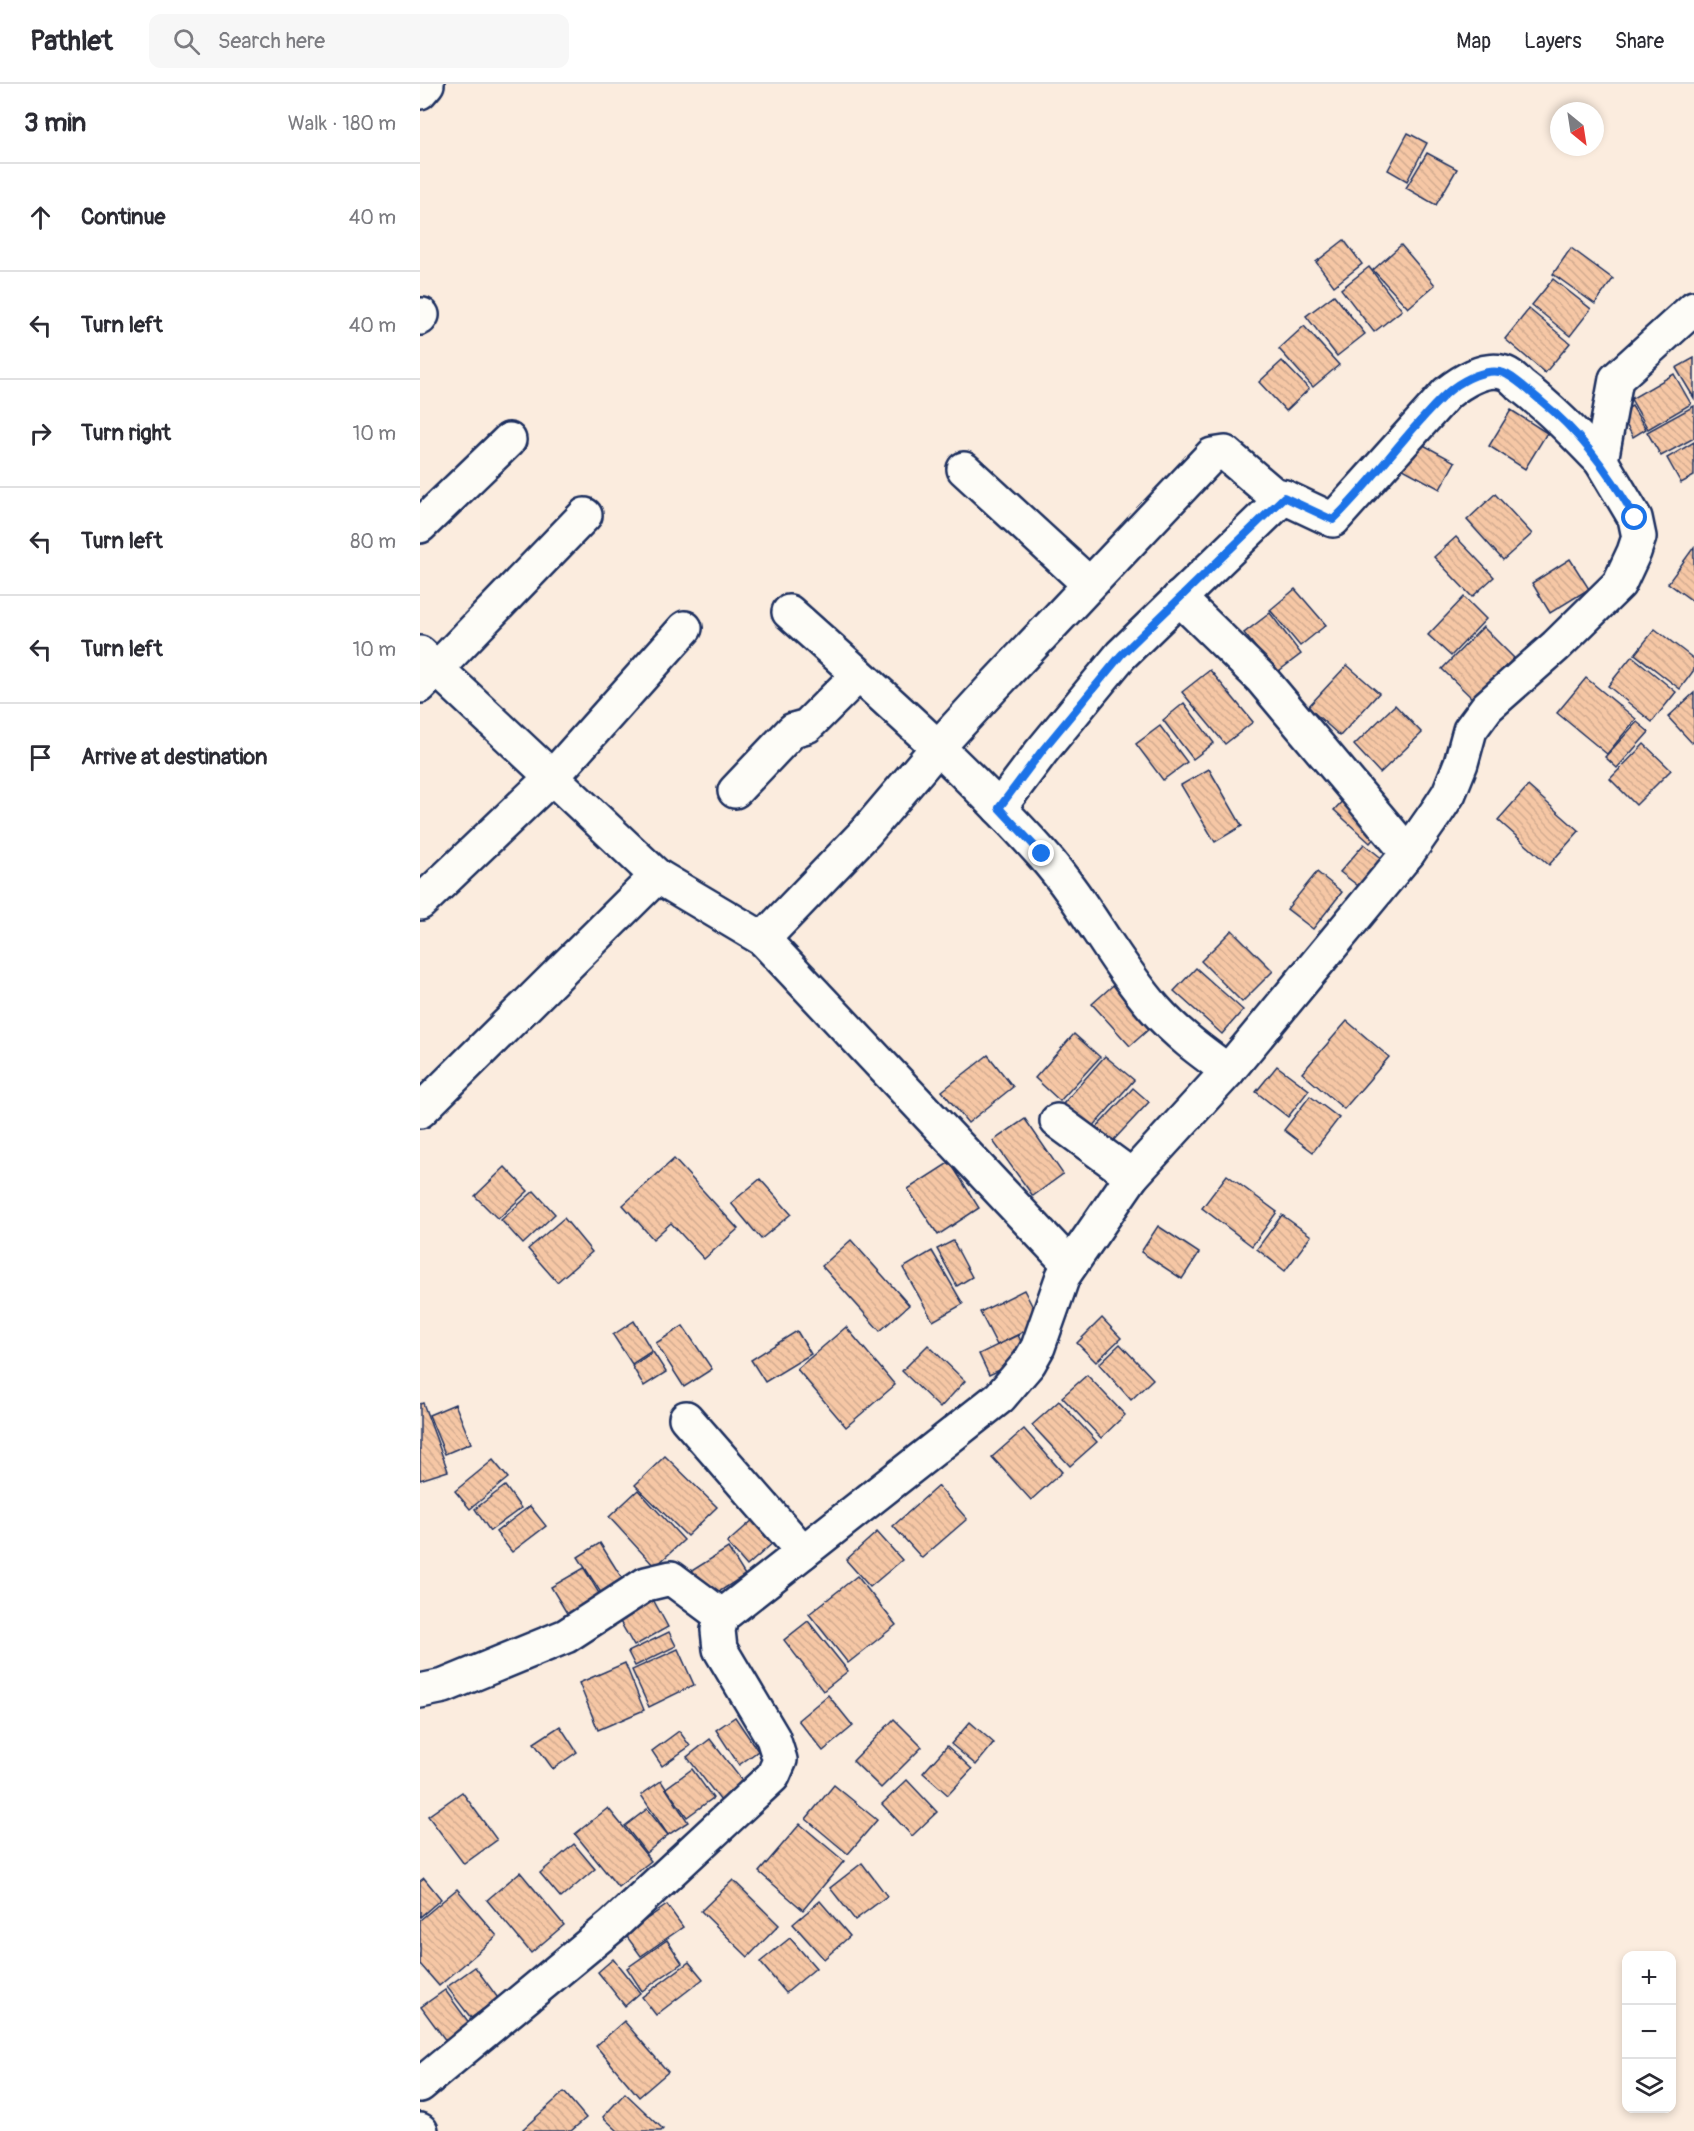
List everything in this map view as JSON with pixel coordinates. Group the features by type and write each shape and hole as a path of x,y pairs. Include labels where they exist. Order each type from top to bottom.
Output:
{"street":[{"path":"420,92 427,84"},
{"path":"1601,461 1616,379 1694,308"},
{"path":"420,2085 612,1926 773,1776 780,1760 773,1738 720,1649 718,1630 722,1616 990,1404 1008,1388 1029,1363 1038,1347 1063,1276 1070,1265 1132,1176 1228,1071 1408,852 1449,793 1461,763 1470,730 1477,718 1556,646 1619,584 1639,537 1635,518 1601,461 1551,408 1506,373 1494,371 1474,376 1447,393 1333,520 1284,497 1273,495 1225,453 1212,455 938,747 866,832 763,939"},
{"path":"420,526 509,440"},
{"path":"964,469 1089,584"},
{"path":"999,808 1041,752 1121,655 1284,497"},
{"path":"585,515 425,669 553,776 657,876 763,939 1070,1265"},
{"path":"1179,598 1261,678 1408,852"},
{"path":"789,612 938,747 999,808 1064,880 1128,975 1156,1010 1186,1040 1228,1071"},
{"path":"420,903 553,776 686,628"},
{"path":"735,791 793,730 807,726 858,675"},
{"path":"420,1111 657,876"},
{"path":"1057,1120 1132,1176"},
{"path":"686,1418 802,1552"},
{"path":"420,1691 444,1686 566,1636 638,1588 662,1579 671,1578 722,1616"}],"building":[{"path":"1408,133 1427,143 1407,181 1388,170"},
{"path":"1427,153 1457,169 1436,205 1406,188"},
{"path":"1344,240 1362,264 1334,286 1316,262"},
{"path":"1401,245 1435,285 1408,308 1373,270"},
{"path":"1571,248 1613,279 1595,304 1553,274"},
{"path":"1369,267 1402,310 1374,332 1341,289"},
{"path":"1553,279 1591,309 1570,336 1532,305"},
{"path":"1334,295 1365,334 1337,356 1306,316"},
{"path":"1529,309 1570,343 1545,373 1505,339"},
{"path":"1304,326 1339,365 1313,387 1279,349"},
{"path":"1694,358 1694,398 1676,368"},
{"path":"1282,361 1309,389 1286,411 1259,382"},
{"path":"1674,374 1691,404 1648,429 1631,399"},
{"path":"1632,406 1646,429 1633,437 1620,413"},
{"path":"1694,406 1694,438 1661,456 1647,432"},
{"path":"1511,410 1547,433 1525,469 1489,446"},
{"path":"1418,442 1455,462 1440,489 1403,469"},
{"path":"1694,442 1694,476 1681,483 1667,458"},
{"path":"1495,494 1532,534 1503,560 1467,520"},
{"path":"1456,537 1494,577 1472,597 1434,557"},
{"path":"1694,547 1694,602 1668,583"},
{"path":"1570,559 1589,589 1550,613 1532,583"},
{"path":"1295,589 1326,625 1300,646 1270,610"},
{"path":"1464,597 1486,619 1451,656 1428,635"},
{"path":"1270,613 1301,654 1276,673 1244,633"},
{"path":"1483,627 1514,658 1473,699 1442,669"},
{"path":"1655,629 1694,659 1694,670 1680,689 1635,654"},
{"path":"1632,656 1676,692 1652,722 1608,686"},
{"path":"1347,665 1379,693 1340,736 1308,707"},
{"path":"1210,670 1253,722 1225,744 1182,692"},
{"path":"1586,678 1636,719 1607,754 1557,713"},
{"path":"1694,693 1694,741 1692,743 1668,717"},
{"path":"1184,703 1214,743 1193,759 1163,720"},
{"path":"1395,705 1422,733 1380,773 1354,745"},
{"path":"1637,722 1649,732 1617,768 1605,757"},
{"path":"1160,726 1187,762 1163,780 1136,744"},
{"path":"1644,744 1671,770 1636,805 1610,779"},
{"path":"1209,769 1242,826 1215,842 1181,785"},
{"path":"1528,786 1579,831 1549,865 1498,820"},
{"path":"1346,797 1382,829 1370,843 1334,810"},
{"path":"1364,844 1384,860 1361,888 1340,872"},
{"path":"1317,872 1342,892 1313,929 1287,909"},
{"path":"1232,930 1273,971 1242,1002 1201,961"},
{"path":"1196,968 1243,1010 1222,1034 1174,991"},
{"path":"1120,979 1158,1021 1130,1046 1092,1004"},
{"path":"1347,1021 1389,1057 1344,1109 1302,1073"},
{"path":"1074,1034 1100,1057 1060,1101 1035,1078"},
{"path":"988,1055 1013,1087 968,1123 942,1091"},
{"path":"1105,1056 1134,1080 1091,1129 1063,1104"},
{"path":"1277,1066 1309,1090 1288,1117 1256,1092"},
{"path":"1133,1088 1149,1102 1110,1144 1094,1130"},
{"path":"1310,1096 1339,1118 1313,1152 1284,1130"},
{"path":"1025,1119 1063,1174 1033,1196 993,1141"},
{"path":"674,1159 738,1229 704,1259 671,1223 653,1239 623,1205"},
{"path":"950,1162 979,1208 938,1235 908,1189"},
{"path":"505,1167 528,1191 498,1219 475,1196"},
{"path":"1227,1175 1277,1212 1252,1246 1202,1208"},
{"path":"760,1179 791,1214 761,1239 731,1203"},
{"path":"534,1191 555,1214 523,1244 501,1220"},
{"path":"1282,1215 1311,1236 1285,1271 1257,1249"},
{"path":"564,1218 592,1252 557,1282 528,1249"},
{"path":"1158,1226 1199,1253 1182,1279 1141,1252"},
{"path":"851,1240 909,1305 880,1331 822,1266"},
{"path":"953,1241 972,1277 957,1286 937,1249"},
{"path":"932,1251 963,1304 933,1321 903,1268"},
{"path":"1024,1290 1041,1323 997,1345 980,1312"},
{"path":"1102,1318 1121,1338 1096,1362 1077,1343"},
{"path":"634,1321 652,1351 632,1364 613,1335"},
{"path":"683,1326 712,1369 684,1387 656,1343"},
{"path":"846,1327 895,1385 846,1427 797,1369"},
{"path":"797,1331 811,1354 765,1382 751,1360"},
{"path":"1018,1335 1028,1357 989,1375 979,1354"},
{"path":"1120,1344 1153,1379 1131,1400 1099,1364"},
{"path":"928,1345 965,1381 940,1408 902,1371"},
{"path":"653,1352 666,1372 644,1386 632,1366"},
{"path":"1087,1375 1125,1415 1101,1438 1062,1397"},
{"path":"1059,1401 1097,1442 1070,1466 1032,1425"},
{"path":"423,1403 448,1471 420,1480 420,1404"},
{"path":"455,1404 471,1443 445,1454 429,1415"},
{"path":"1024,1429 1062,1472 1031,1500 992,1457"},
{"path":"665,1456 717,1507 687,1536 635,1485"},
{"path":"493,1460 508,1478 470,1509 455,1491"},
{"path":"505,1486 521,1508 490,1531 475,1509"},
{"path":"938,1486 967,1519 922,1558 893,1526"},
{"path":"638,1490 684,1540 655,1567 609,1517"},
{"path":"530,1506 546,1526 512,1552 496,1532"},
{"path":"755,1518 775,1541 747,1566 727,1543"},
{"path":"877,1532 902,1560 870,1587 846,1560"},
{"path":"600,1543 625,1583 603,1596 578,1557"},
{"path":"728,1548 745,1575 708,1599 690,1572"},
{"path":"584,1568 600,1595 568,1615 551,1587"},
{"path":"857,1576 896,1625 848,1663 809,1614"},
{"path":"649,1592 668,1627 634,1646 614,1611"},
{"path":"808,1621 848,1671 823,1691 784,1640"},
{"path":"669,1632 676,1646 635,1666 628,1652"},
{"path":"678,1649 694,1685 649,1707 632,1670"},
{"path":"625,1663 644,1710 598,1730 579,1683"},
{"path":"828,1695 853,1726 823,1751 798,1720"},
{"path":"735,1717 758,1751 739,1765 716,1730"},
{"path":"894,1719 922,1747 881,1788 853,1761"},
{"path":"970,1722 994,1743 976,1765 951,1744"},
{"path":"560,1726 577,1752 553,1769 534,1743"},
{"path":"679,1731 690,1746 662,1766 652,1751"},
{"path":"710,1739 744,1783 721,1801 687,1757"},
{"path":"947,1746 972,1769 948,1795 923,1773"},
{"path":"692,1769 713,1798 687,1817 666,1788"},
{"path":"907,1780 937,1812 912,1836 882,1804"},
{"path":"661,1781 688,1822 668,1835 641,1795"},
{"path":"834,1785 877,1820 848,1854 806,1819"},
{"path":"462,1792 497,1840 464,1864 428,1816"},
{"path":"608,1808 651,1861 618,1887 575,1834"},
{"path":"647,1809 668,1835 646,1853 625,1826"},
{"path":"800,1824 844,1861 803,1910 759,1872"},
{"path":"574,1844 595,1869 561,1898 540,1873"},
{"path":"862,1863 887,1896 855,1920 830,1888"},
{"path":"520,1872 564,1925 531,1953 487,1900"},
{"path":"424,1878 441,1899 420,1917 420,1881"},
{"path":"733,1880 779,1925 748,1957 701,1911"},
{"path":"457,1889 497,1936 439,1986 420,1964 420,1920"},
{"path":"820,1901 850,1936 824,1959 793,1924"},
{"path":"667,1905 683,1927 641,1956 625,1934"},
{"path":"790,1938 816,1968 786,1993 760,1962"},
{"path":"667,1940 682,1963 642,1991 627,1968"},
{"path":"613,1959 640,1993 625,2006 598,1972"},
{"path":"689,1962 703,1979 656,2015 642,1997"},
{"path":"475,1967 498,1998 471,2018 447,1987"},
{"path":"445,1990 470,2024 446,2041 421,2007"},
{"path":"624,2021 668,2072 639,2097 596,2046"},
{"path":"564,2092 586,2118 571,2131 525,2131 523,2129"},
{"path":"625,2093 663,2129 661,2131 618,2131 603,2117"}],"route":[{"path":"1042,854 999,808 1041,752 1121,655 1284,497 1333,520 1404,439 1456,385 1488,372 1506,373 1551,408 1601,461 1635,518"}]}
